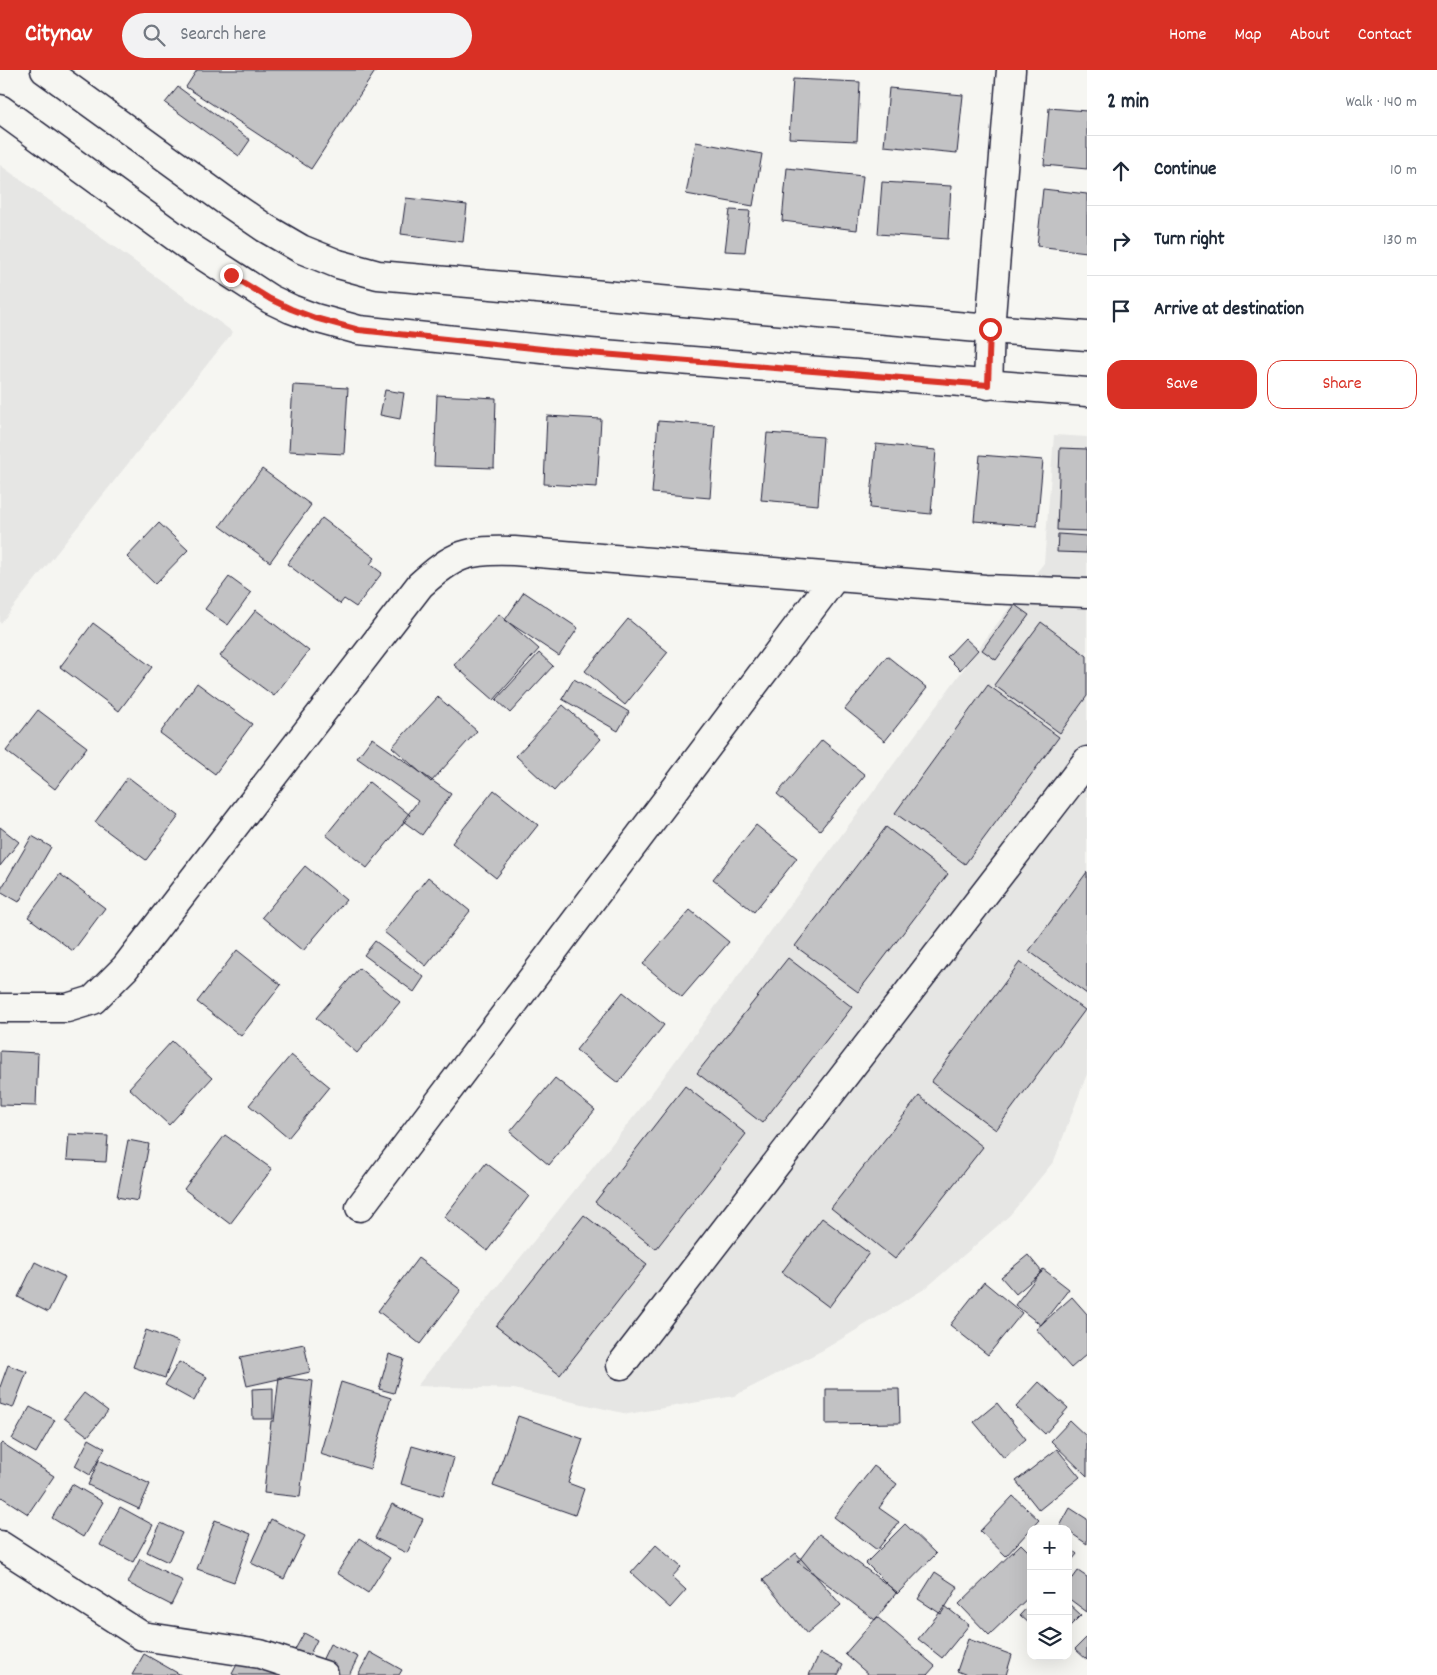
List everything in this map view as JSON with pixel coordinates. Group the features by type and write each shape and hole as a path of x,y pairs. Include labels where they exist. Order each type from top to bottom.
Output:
{"street":[{"path":"45,70 265,228 301,249 338,264 362,271 378,275 424,280 1087,336"},
{"path":"988,385 990,329 1011,70"},
{"path":"0,109 231,275 270,299 291,309 315,318 359,330 562,351 1087,392"},
{"path":"0,1008 67,1008 93,1000 124,968 420,585 437,569 460,556 484,550 514,551 985,589 1087,593"},
{"path":"360,1207 835,577"},
{"path":"621,1365 1087,761"},
{"path":"0,1545 142,1636 260,1654 324,1675"}],"shaded area":[{"path":"0,165 233,332 0,624"},
{"path":"1054,435 1087,437 1087,1074 1054,1161 1010,1215 926,1288 823,1350 734,1396 628,1414 514,1389 417,1386 640,1109 993,629 1044,563"}],"building":[{"path":"197,70 376,70 311,169 186,87"},
{"path":"793,79 860,82 857,141 789,138"},
{"path":"178,87 250,140 239,156 165,103"},
{"path":"889,88 963,95 957,153 884,146"},
{"path":"1049,108 1087,111 1087,169 1044,165"},
{"path":"696,142 762,154 753,206 686,194"},
{"path":"787,168 863,176 857,230 782,221"},
{"path":"882,182 951,186 948,239 878,234"},
{"path":"1043,189 1087,194 1087,252 1037,246"},
{"path":"406,198 467,205 463,242 401,234"},
{"path":"730,210 750,211 745,252 725,251"},
{"path":"293,385 348,388 344,454 289,451"},
{"path":"385,390 404,393 400,419 380,415"},
{"path":"437,395 496,398 494,468 434,466"},
{"path":"547,416 601,419 597,487 544,484"},
{"path":"658,421 715,425 710,498 652,493"},
{"path":"767,433 823,437 818,505 761,500"},
{"path":"876,444 936,450 931,514 870,508"},
{"path":"1060,448 1087,449 1087,531 1057,530"},
{"path":"980,455 1043,460 1037,526 974,521"},
{"path":"262,469 311,505 270,562 220,526"},
{"path":"322,518 375,558 370,564 382,573 356,607 344,599 340,604 287,564"},
{"path":"159,523 188,550 155,584 127,557"},
{"path":"1058,534 1087,536 1087,553 1057,552"},
{"path":"229,577 251,593 228,625 205,609"},
{"path":"524,592 578,628 559,656 505,620"},
{"path":"1015,605 1029,615 996,660 982,650"},
{"path":"256,610 309,651 274,696 220,656"},
{"path":"499,614 539,649 494,700 454,665"},
{"path":"628,619 668,652 625,705 585,671"},
{"path":"1041,622 1087,656 1087,696 1060,733 994,685"},
{"path":"93,623 152,667 119,711 60,667"},
{"path":"965,638 978,650 960,670 947,657"},
{"path":"539,653 553,666 510,713 496,700"},
{"path":"887,656 927,688 885,741 845,709"},
{"path":"574,679 629,712 618,731 562,699"},
{"path":"197,683 252,724 215,774 160,733"},
{"path":"988,685 1059,737 965,864 895,813"},
{"path":"438,697 477,731 431,782 392,747"},
{"path":"563,705 601,739 554,791 516,756"},
{"path":"38,710 87,747 55,789 6,751"},
{"path":"372,738 451,794 422,835 403,821 418,801 357,758"},
{"path":"822,740 865,775 820,830 777,794"},
{"path":"128,777 179,816 146,860 95,822"},
{"path":"369,782 410,815 367,868 326,835"},
{"path":"494,790 538,825 496,878 452,843"},
{"path":"756,825 797,858 754,912 713,879"},
{"path":"0,827 19,842 0,866"},
{"path":"886,827 948,874 858,992 795,946"},
{"path":"32,836 51,847 19,902 0,891"},
{"path":"305,866 346,900 303,951 262,917"},
{"path":"1087,872 1087,994 1029,951"},
{"path":"60,874 105,908 73,951 28,917"},
{"path":"428,877 470,911 426,966 384,932"},
{"path":"690,910 729,942 682,997 643,964"},
{"path":"375,941 424,977 414,992 364,955"},
{"path":"237,950 281,985 241,1036 197,1002"},
{"path":"788,958 852,1007 762,1123 697,1073"},
{"path":"1020,962 1085,1010 996,1130 931,1082"},
{"path":"359,968 400,1002 357,1053 316,1018"},
{"path":"623,992 664,1025 618,1083 576,1050"},
{"path":"172,1041 212,1078 169,1125 129,1088"},
{"path":"0,1051 38,1053 36,1106 0,1105"},
{"path":"291,1055 330,1087 288,1138 249,1105"},
{"path":"555,1078 595,1110 549,1165 510,1132"},
{"path":"685,1086 746,1134 656,1249 595,1202"},
{"path":"919,1096 983,1147 895,1259 831,1208"},
{"path":"69,1134 108,1136 106,1162 67,1160"},
{"path":"225,1135 272,1169 230,1224 184,1189"},
{"path":"128,1140 149,1144 138,1201 117,1197"},
{"path":"486,1163 529,1196 487,1251 444,1217"},
{"path":"584,1215 647,1264 560,1375 496,1326"},
{"path":"822,1218 869,1253 829,1307 782,1272"},
{"path":"1028,1255 1042,1272 1016,1294 1001,1277"},
{"path":"418,1258 461,1290 420,1344 378,1311"},
{"path":"35,1262 65,1277 48,1312 18,1297"},
{"path":"1043,1269 1069,1289 1041,1325 1015,1305"},
{"path":"984,1282 1022,1313 988,1355 950,1325"},
{"path":"1072,1297 1087,1314 1087,1354 1071,1368 1036,1329"},
{"path":"146,1330 179,1342 165,1378 133,1367"},
{"path":"304,1344 310,1372 247,1386 240,1357"},
{"path":"389,1354 404,1359 394,1393 379,1389"},
{"path":"179,1362 207,1377 194,1401 165,1385"},
{"path":"8,1365 27,1372 13,1408 0,1404 0,1387"},
{"path":"279,1377 313,1381 300,1497 264,1493 271,1421 274,1421"},
{"path":"341,1382 391,1398 370,1469 320,1454"},
{"path":"1039,1382 1068,1408 1045,1434 1016,1407"},
{"path":"273,1388 273,1419 253,1419 252,1389"},
{"path":"826,1389 899,1389 900,1423 826,1424"},
{"path":"84,1393 108,1411 88,1436 64,1418"},
{"path":"997,1403 1026,1439 1004,1458 974,1422"},
{"path":"30,1407 55,1420 36,1453 12,1439"},
{"path":"518,1416 583,1439 568,1483 584,1489 575,1515 493,1486"},
{"path":"1070,1421 1087,1437 1087,1476 1051,1441"},
{"path":"89,1439 105,1448 90,1475 75,1466"},
{"path":"2,1443 54,1476 28,1514 0,1496 0,1445"},
{"path":"412,1446 454,1458 443,1496 401,1484"},
{"path":"1057,1449 1080,1477 1039,1510 1016,1481"},
{"path":"99,1460 150,1484 139,1509 88,1485"},
{"path":"874,1466 897,1484 879,1508 899,1522 877,1550 834,1517"},
{"path":"72,1484 103,1502 83,1537 52,1518"},
{"path":"1013,1496 1039,1520 1034,1525 1027,1525 1027,1533 1006,1556 980,1531"},
{"path":"392,1504 423,1519 407,1553 375,1538"},
{"path":"120,1507 153,1525 133,1562 100,1545"},
{"path":"1070,1508 1087,1519 1087,1544 1072,1534 1072,1525 1061,1525"},
{"path":"271,1519 305,1536 284,1579 251,1563"},
{"path":"215,1520 251,1534 234,1582 197,1569"},
{"path":"161,1523 182,1533 168,1562 147,1552"},
{"path":"905,1524 936,1554 897,1594 866,1563"},
{"path":"819,1534 897,1592 875,1620 798,1562"},
{"path":"359,1538 390,1558 368,1593 337,1573"},
{"path":"1021,1544 1027,1550 1027,1599 989,1635 959,1604"},
{"path":"656,1545 681,1567 672,1577 686,1590 670,1608 631,1573"},
{"path":"1072,1550 1077,1554 1072,1560"},
{"path":"796,1553 841,1605 807,1634 763,1580"},
{"path":"140,1559 183,1581 171,1605 128,1583"},
{"path":"1078,1571 1087,1577 1087,1612 1072,1601 1072,1579"},
{"path":"935,1572 958,1587 941,1614 918,1599"},
{"path":"945,1606 969,1625 942,1658 918,1639"},
{"path":"1027,1607 1027,1621 1020,1615"},
{"path":"1072,1607 1081,1615 1072,1624"},
{"path":"877,1617 935,1666 927,1675 869,1675 845,1654"},
{"path":"304,1633 317,1640 299,1675 232,1674 251,1637 291,1657"},
{"path":"1087,1637 1087,1660 1075,1649"},
{"path":"968,1639 1012,1655 1006,1675 967,1675 957,1671"},
{"path":"330,1644 358,1657 349,1675 315,1675"},
{"path":"370,1652 402,1670 399,1675 358,1675"},
{"path":"820,1653 843,1665 838,1675 809,1675"},
{"path":"144,1654 181,1675 132,1675"}],"route":[{"path":"231,275 270,299 291,309 315,318 359,330 552,350 988,385 990,329"}]}
